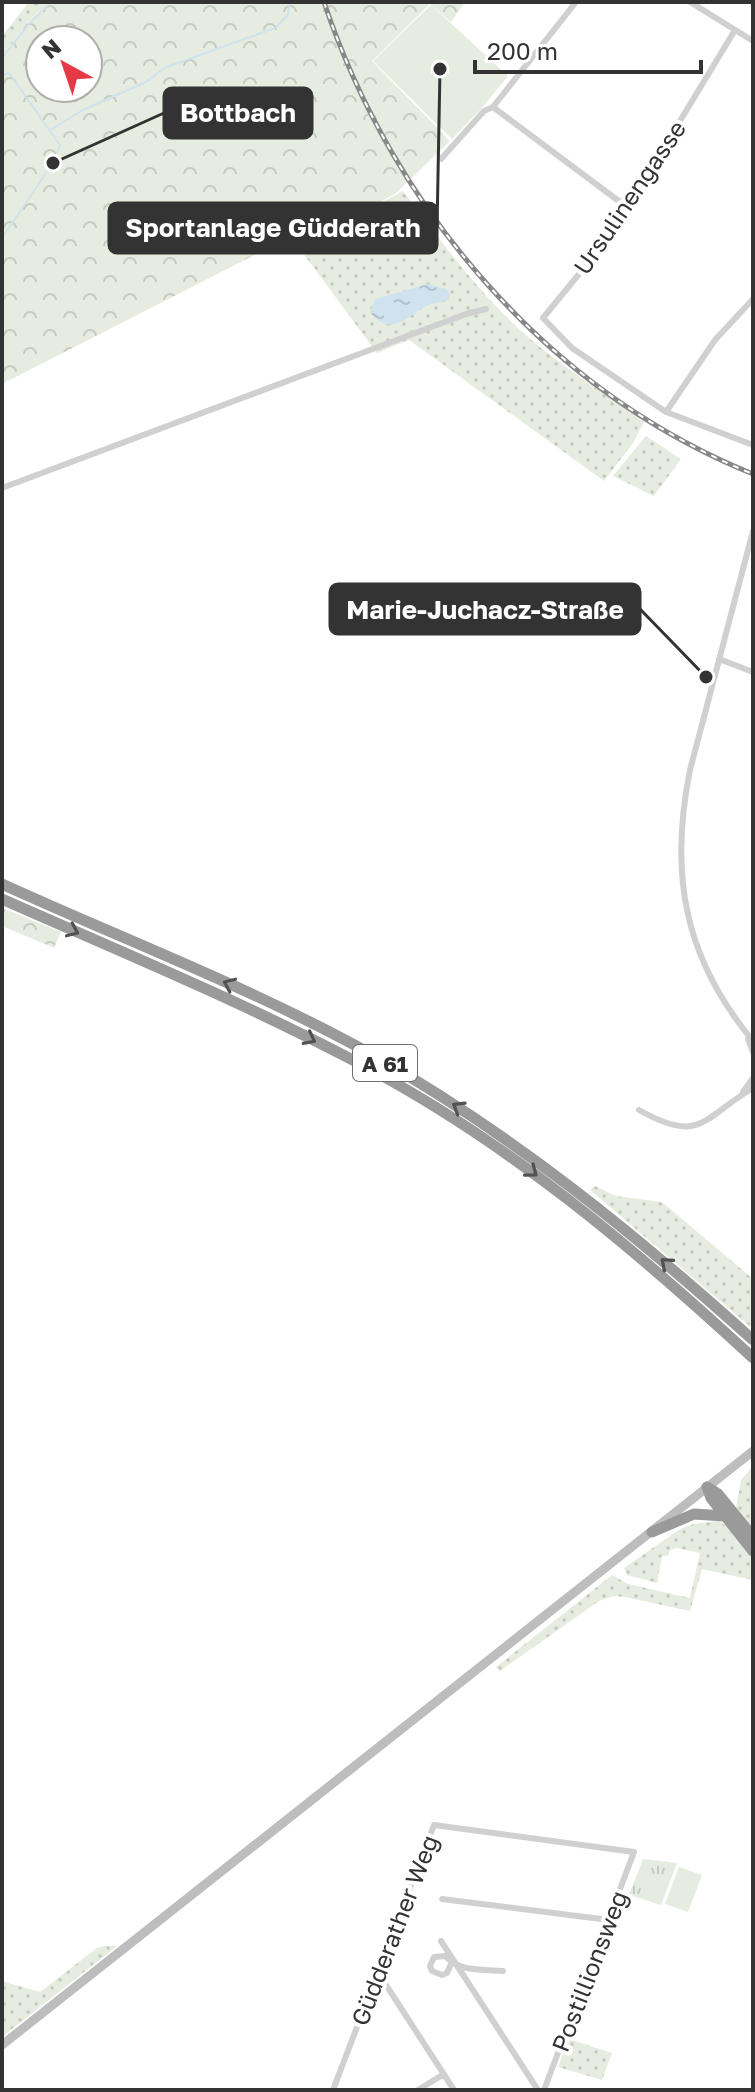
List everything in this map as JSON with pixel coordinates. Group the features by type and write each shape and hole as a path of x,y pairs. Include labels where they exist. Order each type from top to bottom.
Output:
{"highway":[{"name":"A 61","path":"2,884 296,1015 455,1105 562,1178 753,1340"},
{"name":"A 61","path":"2,899 268,1018 367,1067 444,1113 524,1166 579,1208 753,1358"},
{"path":"707,1487 711,1498 753,1551"},
{"path":"707,1487 718,1494 753,1537"},
{"path":"652,1532 694,1514 724,1516"}],"main road":[{"path":"2,2045 753,1451"}],"street":[{"path":"441,159 484,111 493,107 576,2"},
{"path":"690,2 753,41"},
{"name":"Ursulinengasse","path":"666,412 572,348 543,318 597,252 606,224 680,121 735,30"},
{"path":"493,107 620,202"},
{"path":"753,299 715,340 666,412 753,445"},
{"path":"2,488 486,309"},
{"path":"753,531 682,807 680,870 688,918 700,955 725,1002 753,1041"},
{"path":"719,659 753,672"},
{"path":"745,1031 753,1052"},
{"path":"639,1110 665,1125 696,1126 742,1095 752,1083 753,1070"},
{"name":"Güdderather Weg","path":"333,2090 434,1825 634,1852"},
{"name":"Postillionsweg","path":"541,2090 634,1852"},
{"path":"442,1899 609,1920"},
{"path":"441,1941 541,2090"},
{"path":"451,1964 503,1971"},
{"path":"377,1971 454,2090"},
{"path":"418,2090 444,2074"}],"green space":[{"path":"29,2 49,2 24,24 2,55 2,36"},
{"path":"49,2 465,2 451,22 430,4 372,61 450,141 395,194 335,225 286,239 2,384 2,55 24,27 24,104 104,104 104,24 26,24"},
{"path":"431,5 508,76 452,139 373,61"},
{"path":"403,191 467,274 520,330 565,367 644,422 633,443 604,481 409,340 377,353 294,241 341,224"},
{"path":"646,436 681,459 654,496 613,476"},
{"path":"2,908 61,932 54,948 2,926"},
{"path":"595,1186 616,1196 662,1202 753,1279 753,1329 590,1190"},
{"path":"753,1466 753,1531 736,1508 741,1480"},
{"path":"719,1521 728,1527 753,1559 753,1580 702,1569 690,1611 625,1597 614,1596 599,1601 500,1671 496,1667 612,1575 628,1584 690,1598 700,1553 677,1548 670,1550 668,1556 662,1556 657,1583 627,1575 624,1568 680,1529"},
{"path":"643,1859 677,1863 661,1905 629,1895"},
{"path":"679,1867 702,1875 688,1912 665,1904"},
{"path":"117,1946 2,2037 2,1981 40,1992 97,1948"},
{"path":"569,2039 612,2053 602,2080 558,2067"}],"water":[{"path":"428,284 446,289 449,299 422,308 394,324 378,320 370,312 375,299"}],"waterway":[{"path":"2,58 51,2"},
{"path":"50,130 83,110 146,82 164,68 275,28 288,15 290,2"},
{"path":"2,75 9,73 60,145 53,163 2,238"}],"railway":[{"path":"324,2 354,78 391,151 436,220 488,284 545,343 609,394 679,438 753,474"}],"place":[{"name":"Sportanlage Güdderath","path":"440,69"},
{"name":"Bottbach","path":"53,163"},
{"name":"Marie-Juchacz-Straße","path":"706,677"}]}
